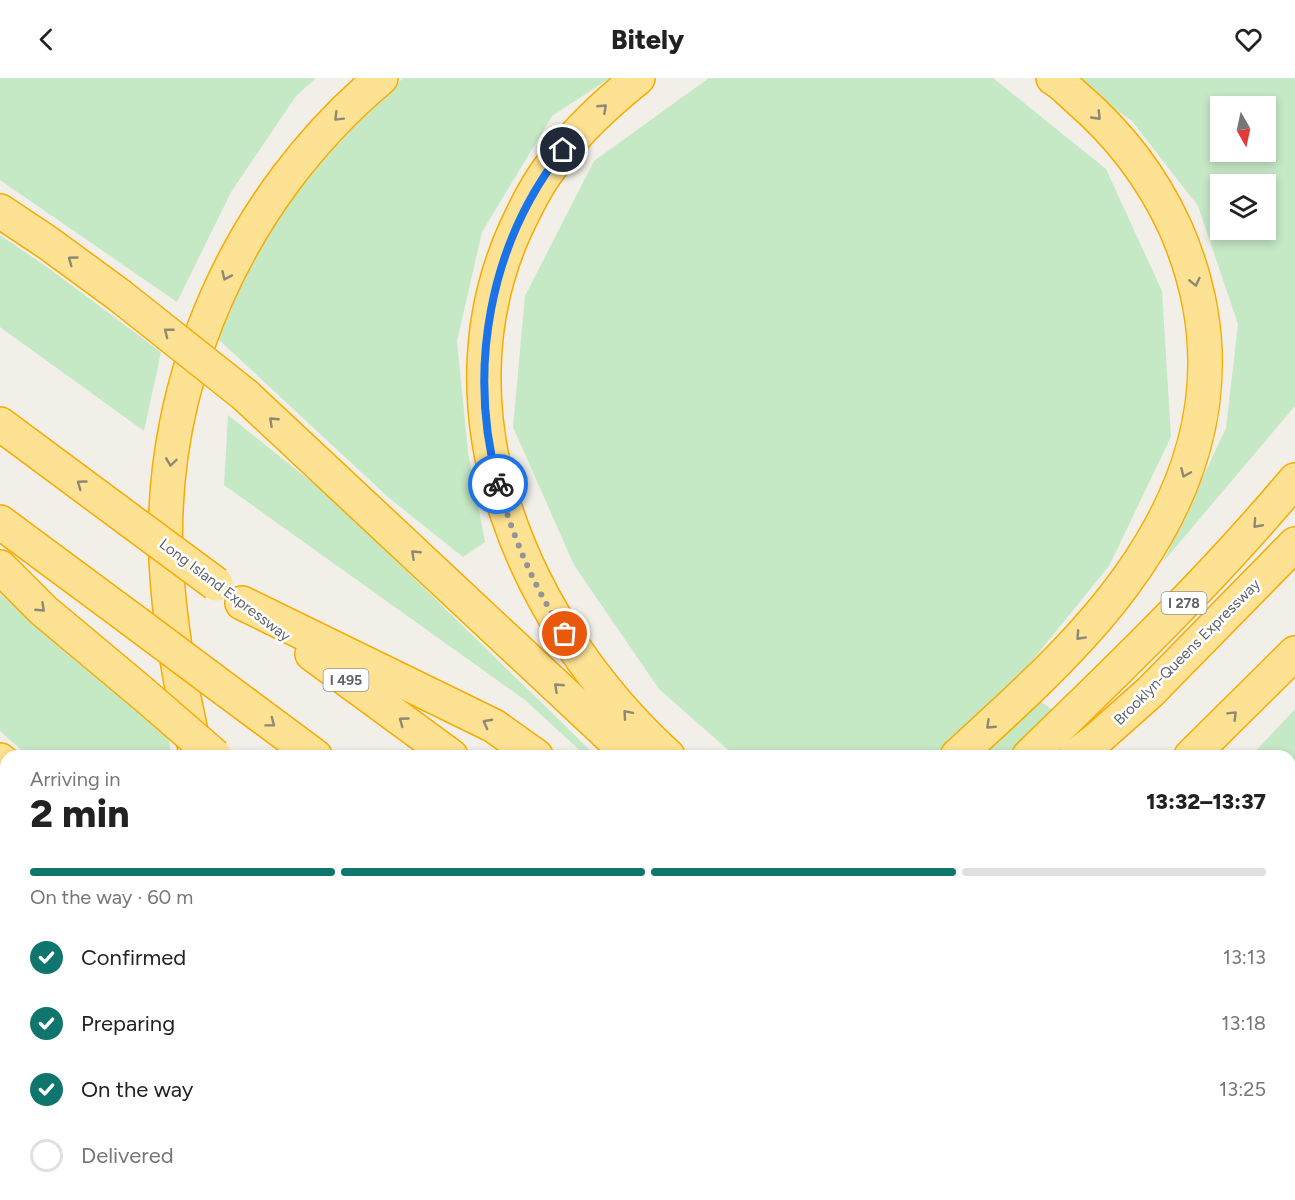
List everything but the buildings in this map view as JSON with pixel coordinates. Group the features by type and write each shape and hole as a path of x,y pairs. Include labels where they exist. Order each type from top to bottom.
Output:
{"highway":[{"path":"196,750 178,667 166,559 166,508 170,463 186,384 218,294 232,262 251,229 298,160 329,126 381,78"},
{"path":"638,78 606,104 576,134 550,166 526,206 496,284 486,332 486,416 492,462 504,505 518,546 535,582 556,620 584,662 646,736 661,750"},
{"path":"963,750 1080,637 1135,568 1161,528 1191,459 1200,423 1205,351 1201,312 1195,284 1180,240 1164,204 1122,141 1090,109 1053,78"},
{"path":"0,211 119,295 245,395 625,750"},
{"name":"Long Island Expressway","path":"0,424 442,750"},
{"name":"I 278","path":"1035,750 1174,614 1295,480"},
{"path":"0,522 307,750"},
{"name":"Brooklyn-Queens Expressway","path":"1085,748 1196,646 1295,544"},
{"path":"0,567 43,610 208,750"},
{"path":"242,603 494,726 528,750"},
{"path":"1197,750 1295,653"}],"green space":[{"path":"0,78 316,78 296,96 231,192 177,302 0,180"},
{"path":"403,78 610,78 552,116 482,232 457,341 468,452 485,542 463,557 388,497 217,338 279,203"},
{"path":"709,78 993,78 1106,169 1162,291 1171,437 1109,566 1014,683 1110,750 728,750 659,689 574,565 513,427 525,296 594,161"},
{"path":"1072,78 1295,78 1295,406 1163,562 1226,428 1238,324 1198,206 1132,121"},
{"path":"0,235 161,352 144,431 0,327"},
{"path":"228,415 334,500 590,750 579,750 525,700 224,485"},
{"path":"0,594 169,740 170,750 21,750 0,731"},
{"path":"1295,709 1295,750 1257,750"}],"way so far":[{"path":"498,484 518,546 535,582 565,634"}],"route":[{"path":"498,484 492,462 486,416 484,375 486,332 496,284 508,246 526,206 550,166 563,150"}]}
